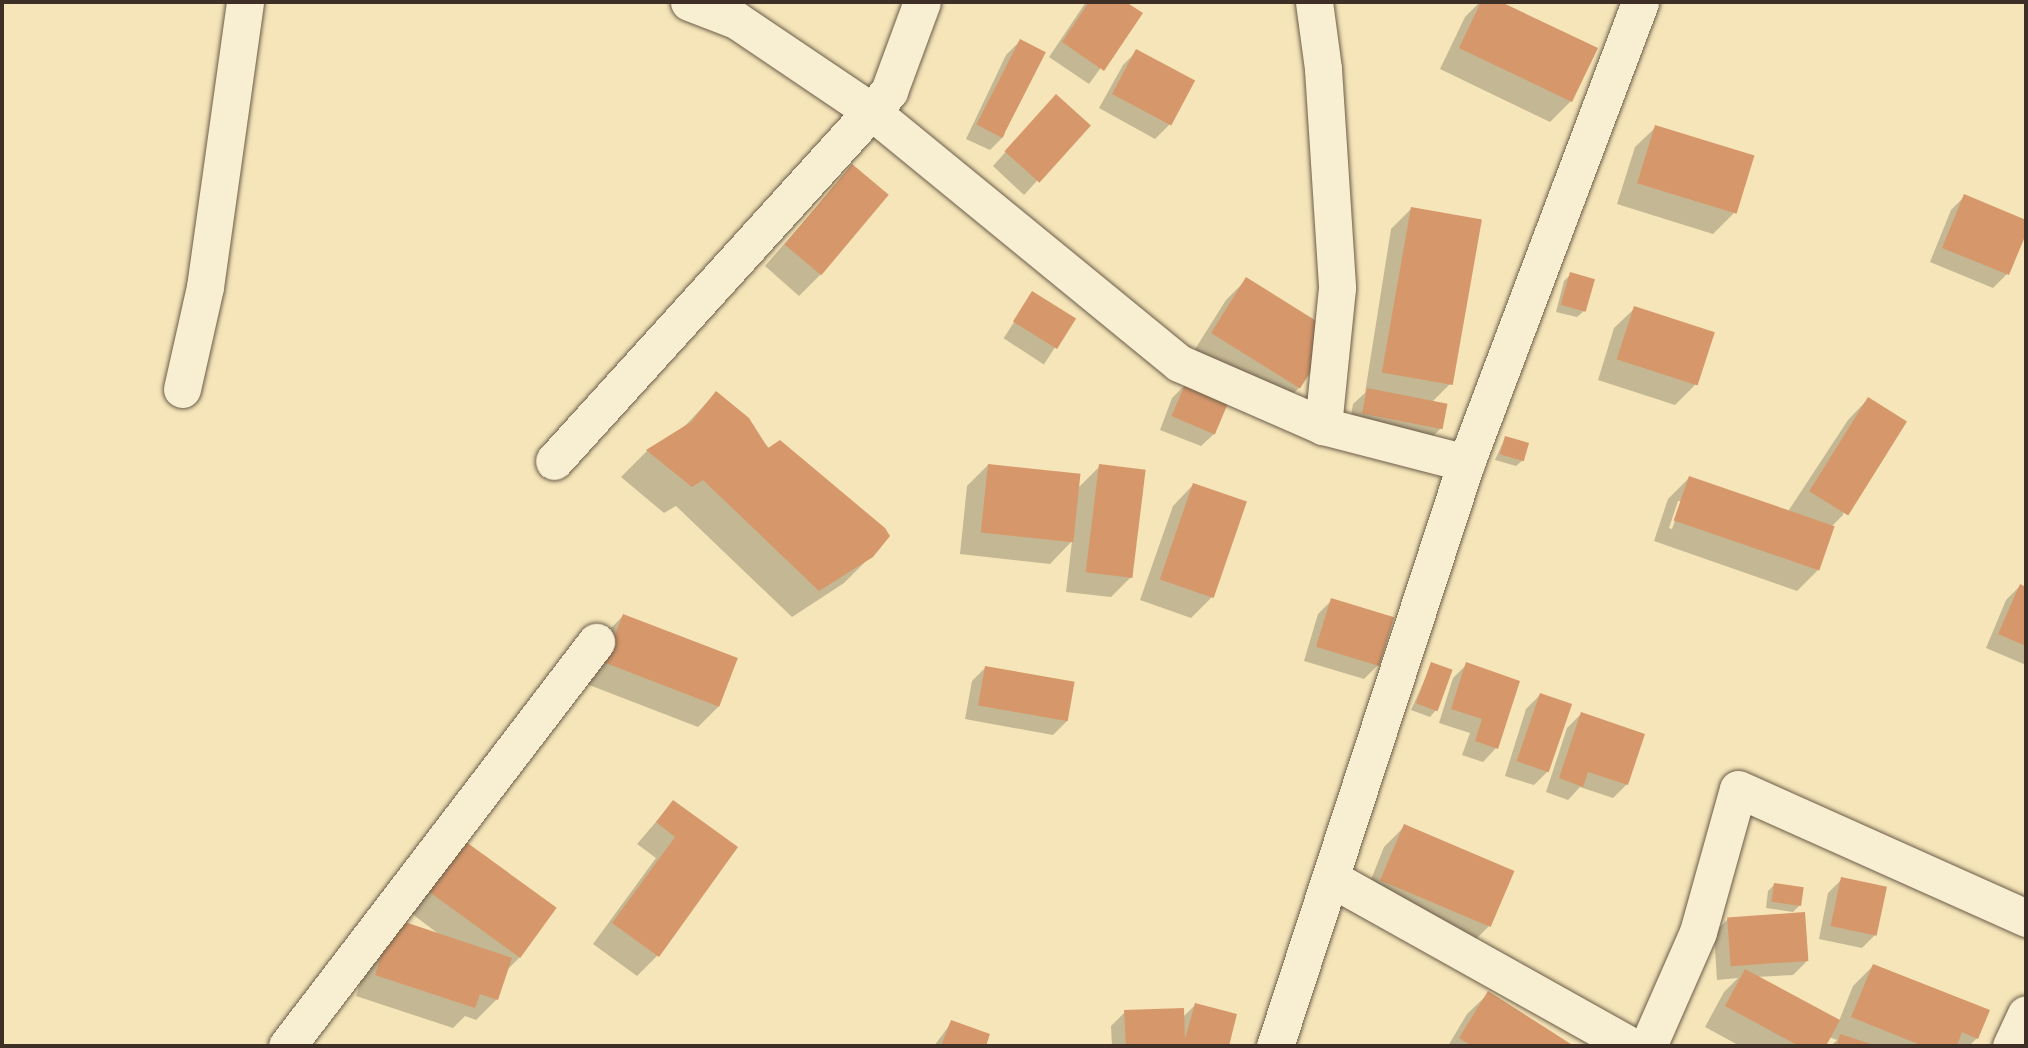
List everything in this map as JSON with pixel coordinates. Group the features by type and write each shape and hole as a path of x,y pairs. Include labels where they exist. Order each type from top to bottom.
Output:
{"street":[{"path":"182,389 205,287 244,2"},
{"path":"689,2 736,20 871,111 1179,363 1323,426 1466,463"},
{"path":"554,461 871,111 902,65 922,2"},
{"path":"1314,2 1323,69 1337,288 1323,426"},
{"path":"1276,1046 1334,880 1466,463 1640,2"},
{"path":"287,1046 596,642"},
{"path":"1648,1046 1698,932 1738,789 2026,918"},
{"path":"1334,880 1631,1046"},
{"path":"2011,1046 2026,1014"}],"building":[{"path":"1089,2 1126,2 1143,13 1104,71 1062,42"},
{"path":"1481,2 1501,2 1598,48 1572,102 1459,48"},
{"path":"1020,39 1046,52 1002,138 976,125"},
{"path":"1136,49 1195,80 1171,125 1112,94"},
{"path":"1056,94 1091,125 1039,183 1004,151"},
{"path":"1655,125 1754,155 1737,214 1637,183"},
{"path":"852,164 889,195 821,275 785,244"},
{"path":"1964,194 2026,220 2026,234 2009,275 1942,248"},
{"path":"1411,207 1482,220 1453,385 1382,372"},
{"path":"1570,272 1595,279 1586,312 1561,305"},
{"path":"1246,277 1335,333 1300,389 1211,333"},
{"path":"1032,291 1076,319 1057,349 1013,322"},
{"path":"1634,306 1715,332 1698,386 1617,359"},
{"path":"1186,382 1229,400 1215,434 1172,416"},
{"path":"1367,388 1447,404 1443,429 1362,414"},
{"path":"716,391 749,418 768,448 780,440 885,528 890,536 873,557 819,591 703,480 692,487 646,450 691,422"},
{"path":"1868,397 1907,421 1848,516 1809,491"},
{"path":"1505,436 1529,443 1524,461 1500,454"},
{"path":"988,464 1080,474 1073,542 981,533"},
{"path":"1099,464 1146,470 1132,578 1086,572"},
{"path":"1689,476 1835,526 1819,571 1674,520"},
{"path":"1193,483 1247,502 1214,598 1160,579"},
{"path":"2020,584 2026,587 2026,646 1998,634"},
{"path":"1331,598 1394,617 1379,666 1316,647"},
{"path":"623,614 738,658 719,707 604,663"},
{"path":"1431,662 1453,670 1438,711 1416,703"},
{"path":"1466,662 1520,681 1498,749 1475,741 1482,719 1451,709"},
{"path":"985,666 1075,682 1068,721 978,705"},
{"path":"1540,693 1572,704 1549,772 1517,761"},
{"path":"1581,712 1645,734 1628,785 1588,772 1583,787 1559,778"},
{"path":"673,800 738,847 659,957 612,923 675,837 656,822"},
{"path":"1404,824 1514,871 1491,927 1380,880"},
{"path":"462,839 557,908 520,958 426,889"},
{"path":"1841,877 1887,887 1877,936 1831,926"},
{"path":"1774,883 1804,887 1801,906 1771,902"},
{"path":"1805,912 1808,961 1731,966 1727,917"},
{"path":"393,918 512,958 498,1000 480,994 475,1008 375,975"},
{"path":"1873,964 1990,1010 1978,1039 1962,1032 1957,1046 1923,1046 1851,1017"},
{"path":"1745,969 1840,1020 1826,1046 1799,1046 1725,1006"},
{"path":"1488,991 1574,1046 1472,1046 1459,1038"},
{"path":"1195,1003 1237,1014 1229,1046 1126,1046 1124,1010 1184,1008 1185,1039"},
{"path":"951,1020 990,1034 986,1046 941,1046"},
{"path":"1840,1034 1877,1046 1837,1046"}]}
